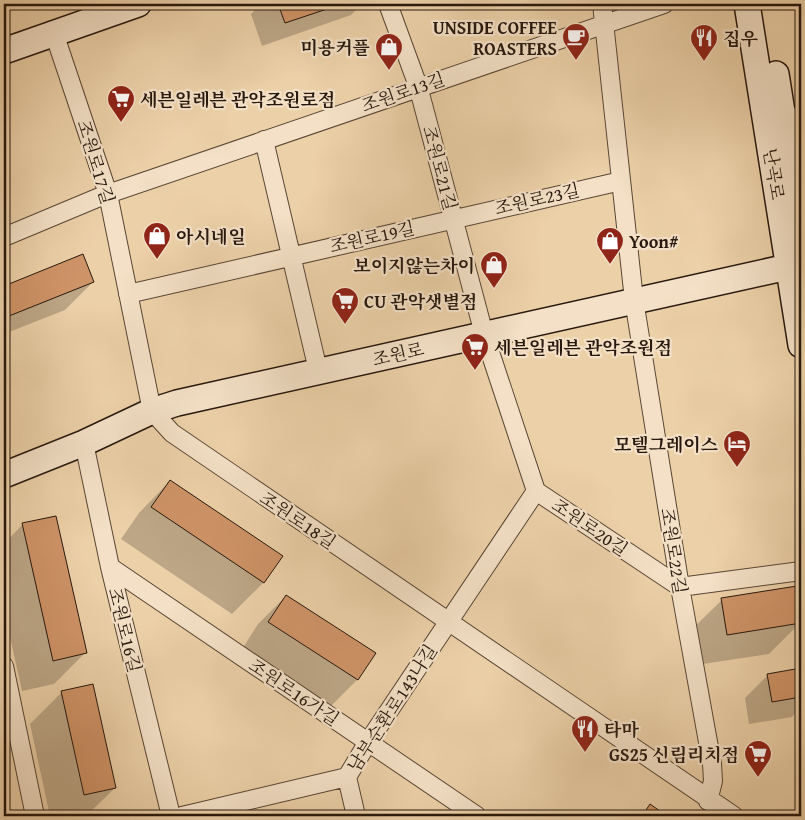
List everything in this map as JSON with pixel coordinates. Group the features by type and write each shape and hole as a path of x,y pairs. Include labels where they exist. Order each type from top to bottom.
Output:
{"street":[{"path":"4,51 138,4"},
{"path":"602,4 634,300"},
{"name":"조원로13길","path":"4,237 108,194 418,86 664,4"},
{"name":"난곡로","path":"747,4 784,120 801,345"},
{"name":"난곡로","path":"764,4 801,232"},
{"name":"조원로21길","path":"394,5 418,86 484,334"},
{"name":"조원로17길","path":"54,34 108,194 152,411"},
{"path":"264,140 317,366 322,371"},
{"name":"조원로23길","path":"453,218 621,181"},
{"name":"조원로19길","path":"291,255 453,218"},
{"path":"128,294 291,255"},
{"name":"조원로","path":"4,475 84,443 152,411 634,300 795,266"},
{"name":"조원로22길","path":"634,300 680,587 712,764 713,781 708,801"},
{"name":"조원로20길","path":"484,334 536,491 680,587"},
{"name":"조원로18길","path":"152,411 172,433 708,801 734,816"},
{"name":"조원로16길","path":"84,443 110,567 171,816"},
{"path":"448,623 536,491"},
{"name":"조원로16가길","path":"110,567 477,816"},
{"path":"680,587 801,572"},
{"name":"남부순환로143나길","path":"182,816 347,777 368,742 448,623"},
{"path":"4,666 35,816"},
{"path":"347,777 356,816"}],"building":[{"path":"278,4 342,4 285,23"},
{"path":"83,254 94,282 4,318 4,286"},
{"path":"170,480 283,556 264,583 151,507"},
{"path":"56,516 87,653 53,661 22,523"},
{"path":"797,586 801,623 727,635 721,598"},
{"path":"286,595 376,653 358,680 268,622"},
{"path":"801,668 801,697 772,702 767,674"},
{"path":"93,684 116,788 84,795 61,691"},
{"path":"650,804 667,816 642,816"}],"place":[{"name":"UNSIDE COFFEE ROASTERS","path":"576,61"},
{"name":"집우","path":"704,62"},
{"name":"미용커플","path":"389,71"},
{"name":"세븐일레븐 관악조원로점","path":"121,123"},
{"name":"아시네일","path":"157,260"},
{"name":"Yoon#","path":"610,265"},
{"name":"보이지않는차이","path":"494,289"},
{"name":"CU 관악샛별점","path":"345,325"},
{"name":"세븐일레븐 관악조원점","path":"475,371"},
{"name":"모텔그레이스","path":"737,468"},
{"name":"타마","path":"585,753"},
{"name":"GS25 신림리치점","path":"758,778"}]}
